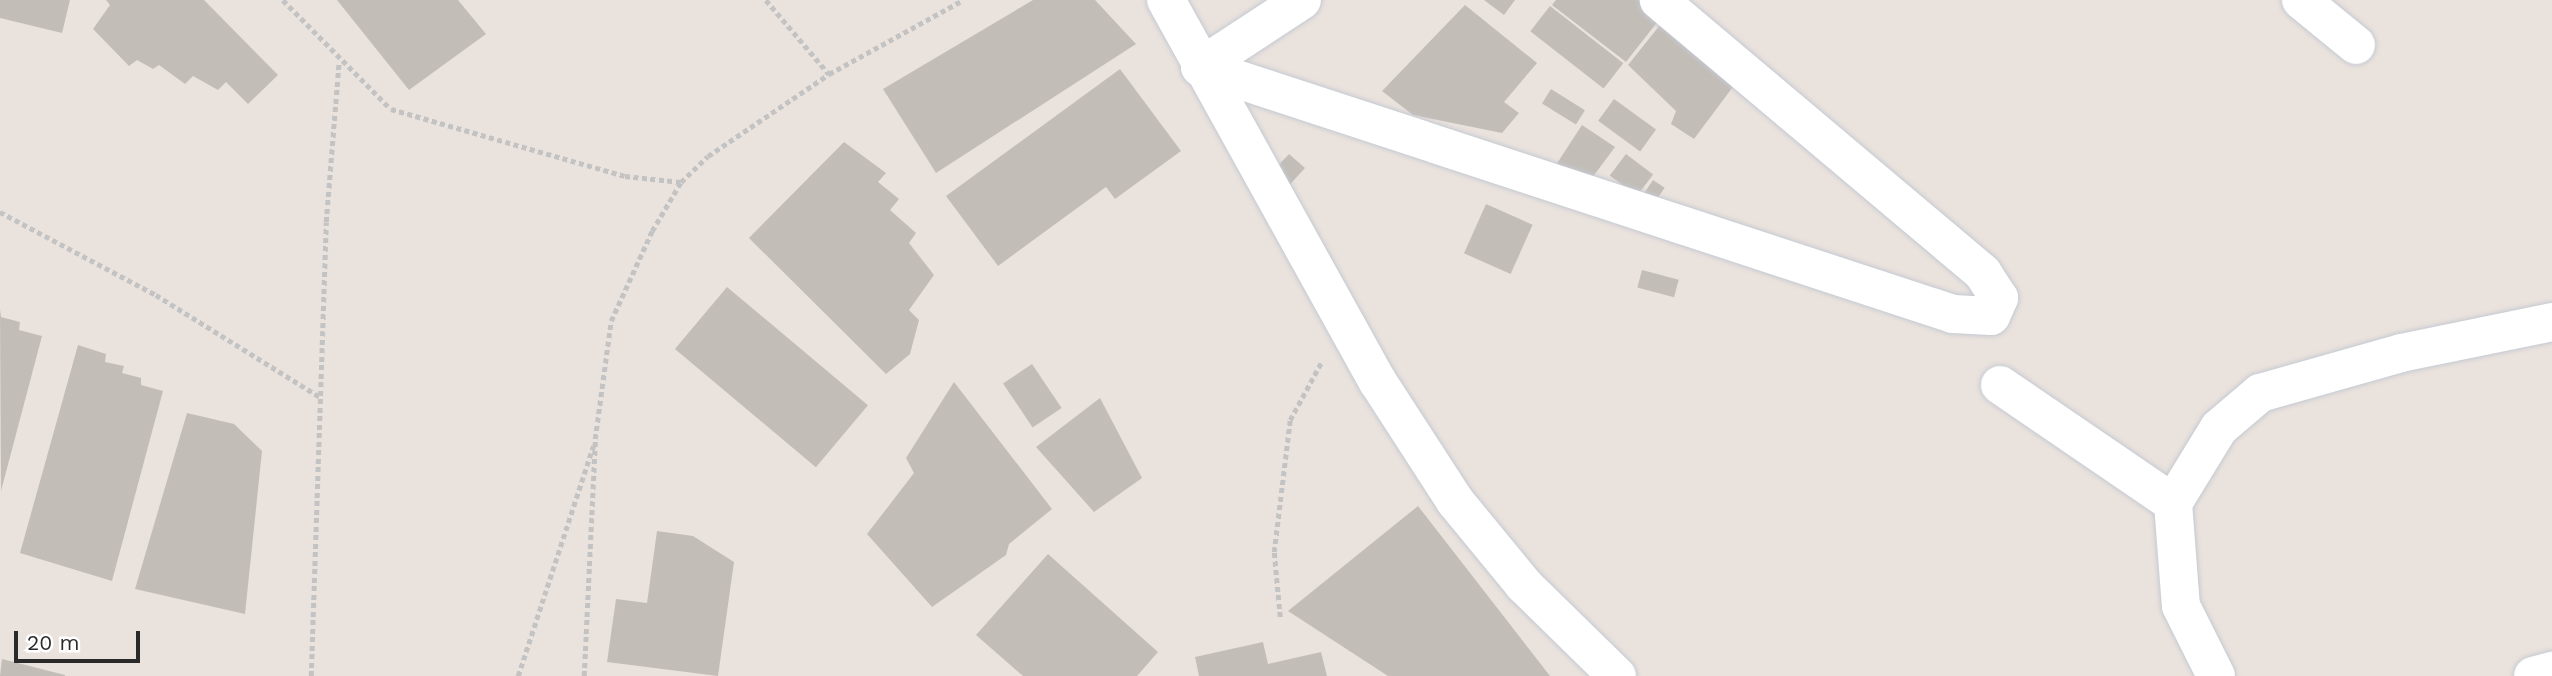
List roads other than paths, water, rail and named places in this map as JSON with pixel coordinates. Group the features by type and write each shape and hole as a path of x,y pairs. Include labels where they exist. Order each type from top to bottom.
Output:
{"street":[{"path":"1166,0 1200,67 1350,332 1455,501 1524,585 1618,676"},
{"path":"1200,67 1302,0"},
{"path":"1200,67 1953,314 1991,316 1999,298 1983,273 1659,0"},
{"path":"2301,0 2356,45"},
{"path":"2216,676 2181,606 2173,503 2220,428 2260,393 2377,359 2552,323"},
{"path":"2000,385 2173,503"},
{"path":"2533,676 2552,671"}]}
